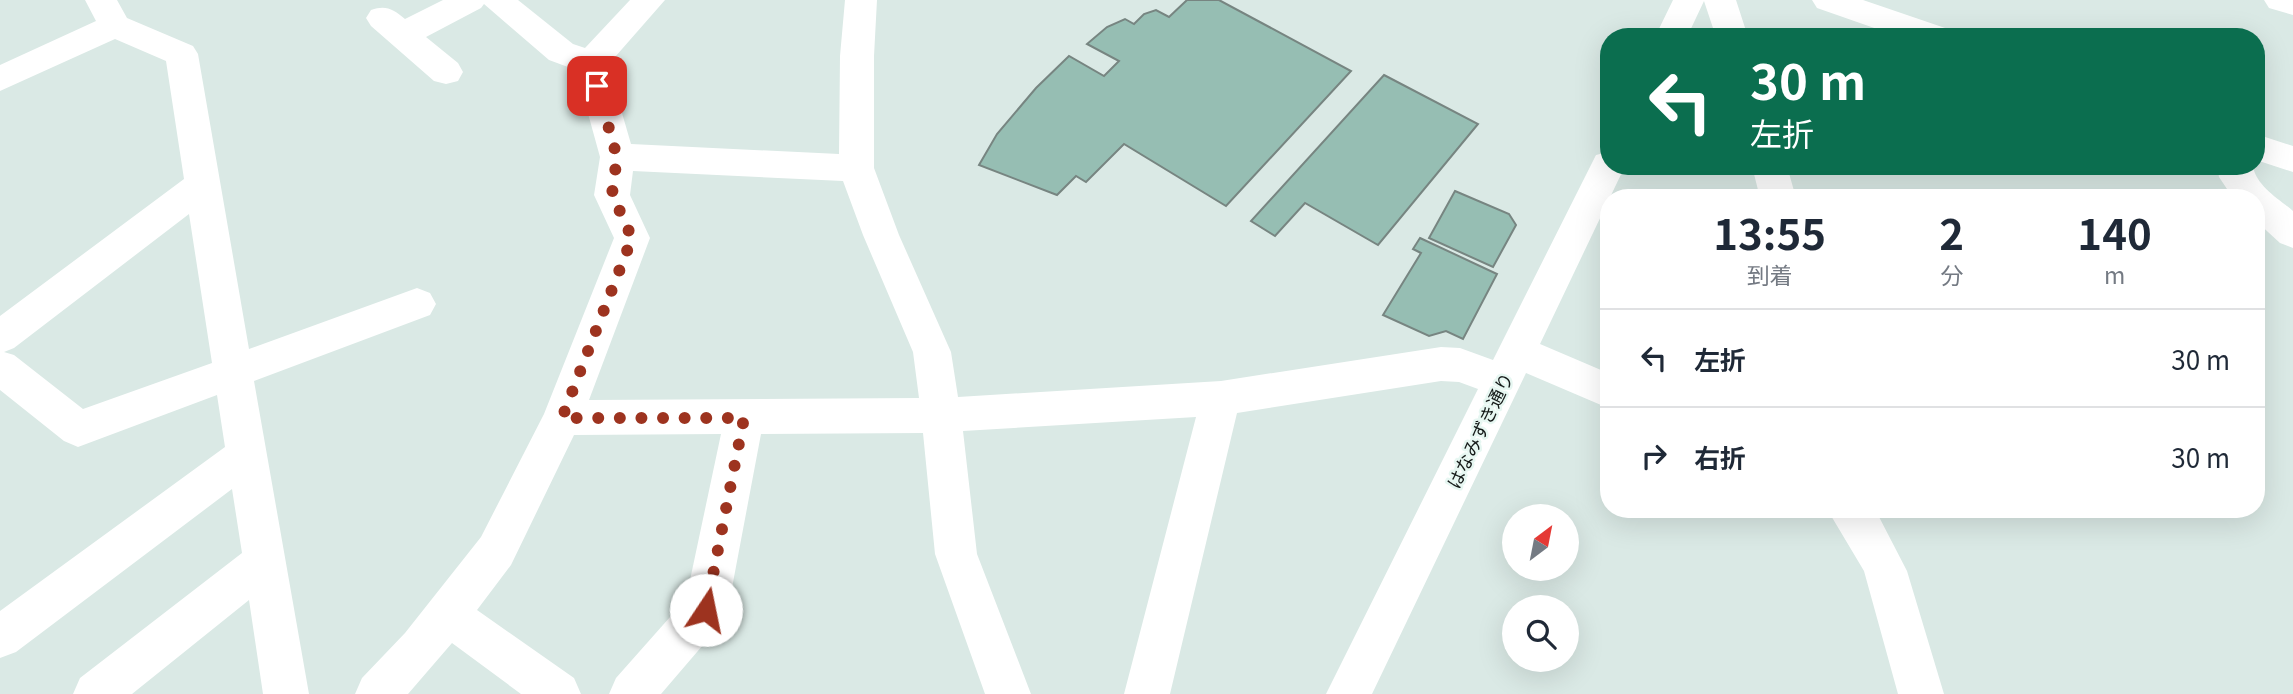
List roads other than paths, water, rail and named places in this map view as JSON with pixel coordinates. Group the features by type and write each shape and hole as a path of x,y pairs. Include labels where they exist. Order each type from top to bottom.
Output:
{"street":[{"path":"446,72 392,26 470,0"},
{"path":"497,0 561,52 590,62"},
{"path":"590,62 649,0"},
{"path":"861,0 857,56 856,168 881,235 932,352 956,554 1008,694"},
{"path":"1675,28 1689,0"},
{"path":"1720,0 1729,28"},
{"path":"1828,0 1910,28"},
{"path":"2280,0 2293,4"},
{"path":"0,79 108,13 181,54 286,694"},
{"path":"378,694 421,648 496,551 562,418 632,238 612,194 617,157 590,62"},
{"path":"2265,150 2293,159"},
{"path":"617,157 856,168"},
{"name":"はなみずき通り","path":"1349,694 1603,175"},
{"path":"0,337 203,184"},
{"path":"2265,209 2293,233"},
{"path":"0,367 78,429 417,304"},
{"path":"562,418 941,415 1222,398 1441,363 1510,366 1600,389"},
{"path":"1147,694 1222,398"},
{"path":"632,694 706,610 744,418"},
{"path":"0,637 247,454"},
{"path":"1856,518 1874,542 1921,694"},
{"path":"96,694 264,562"},
{"path":"447,614 558,694"}]}
